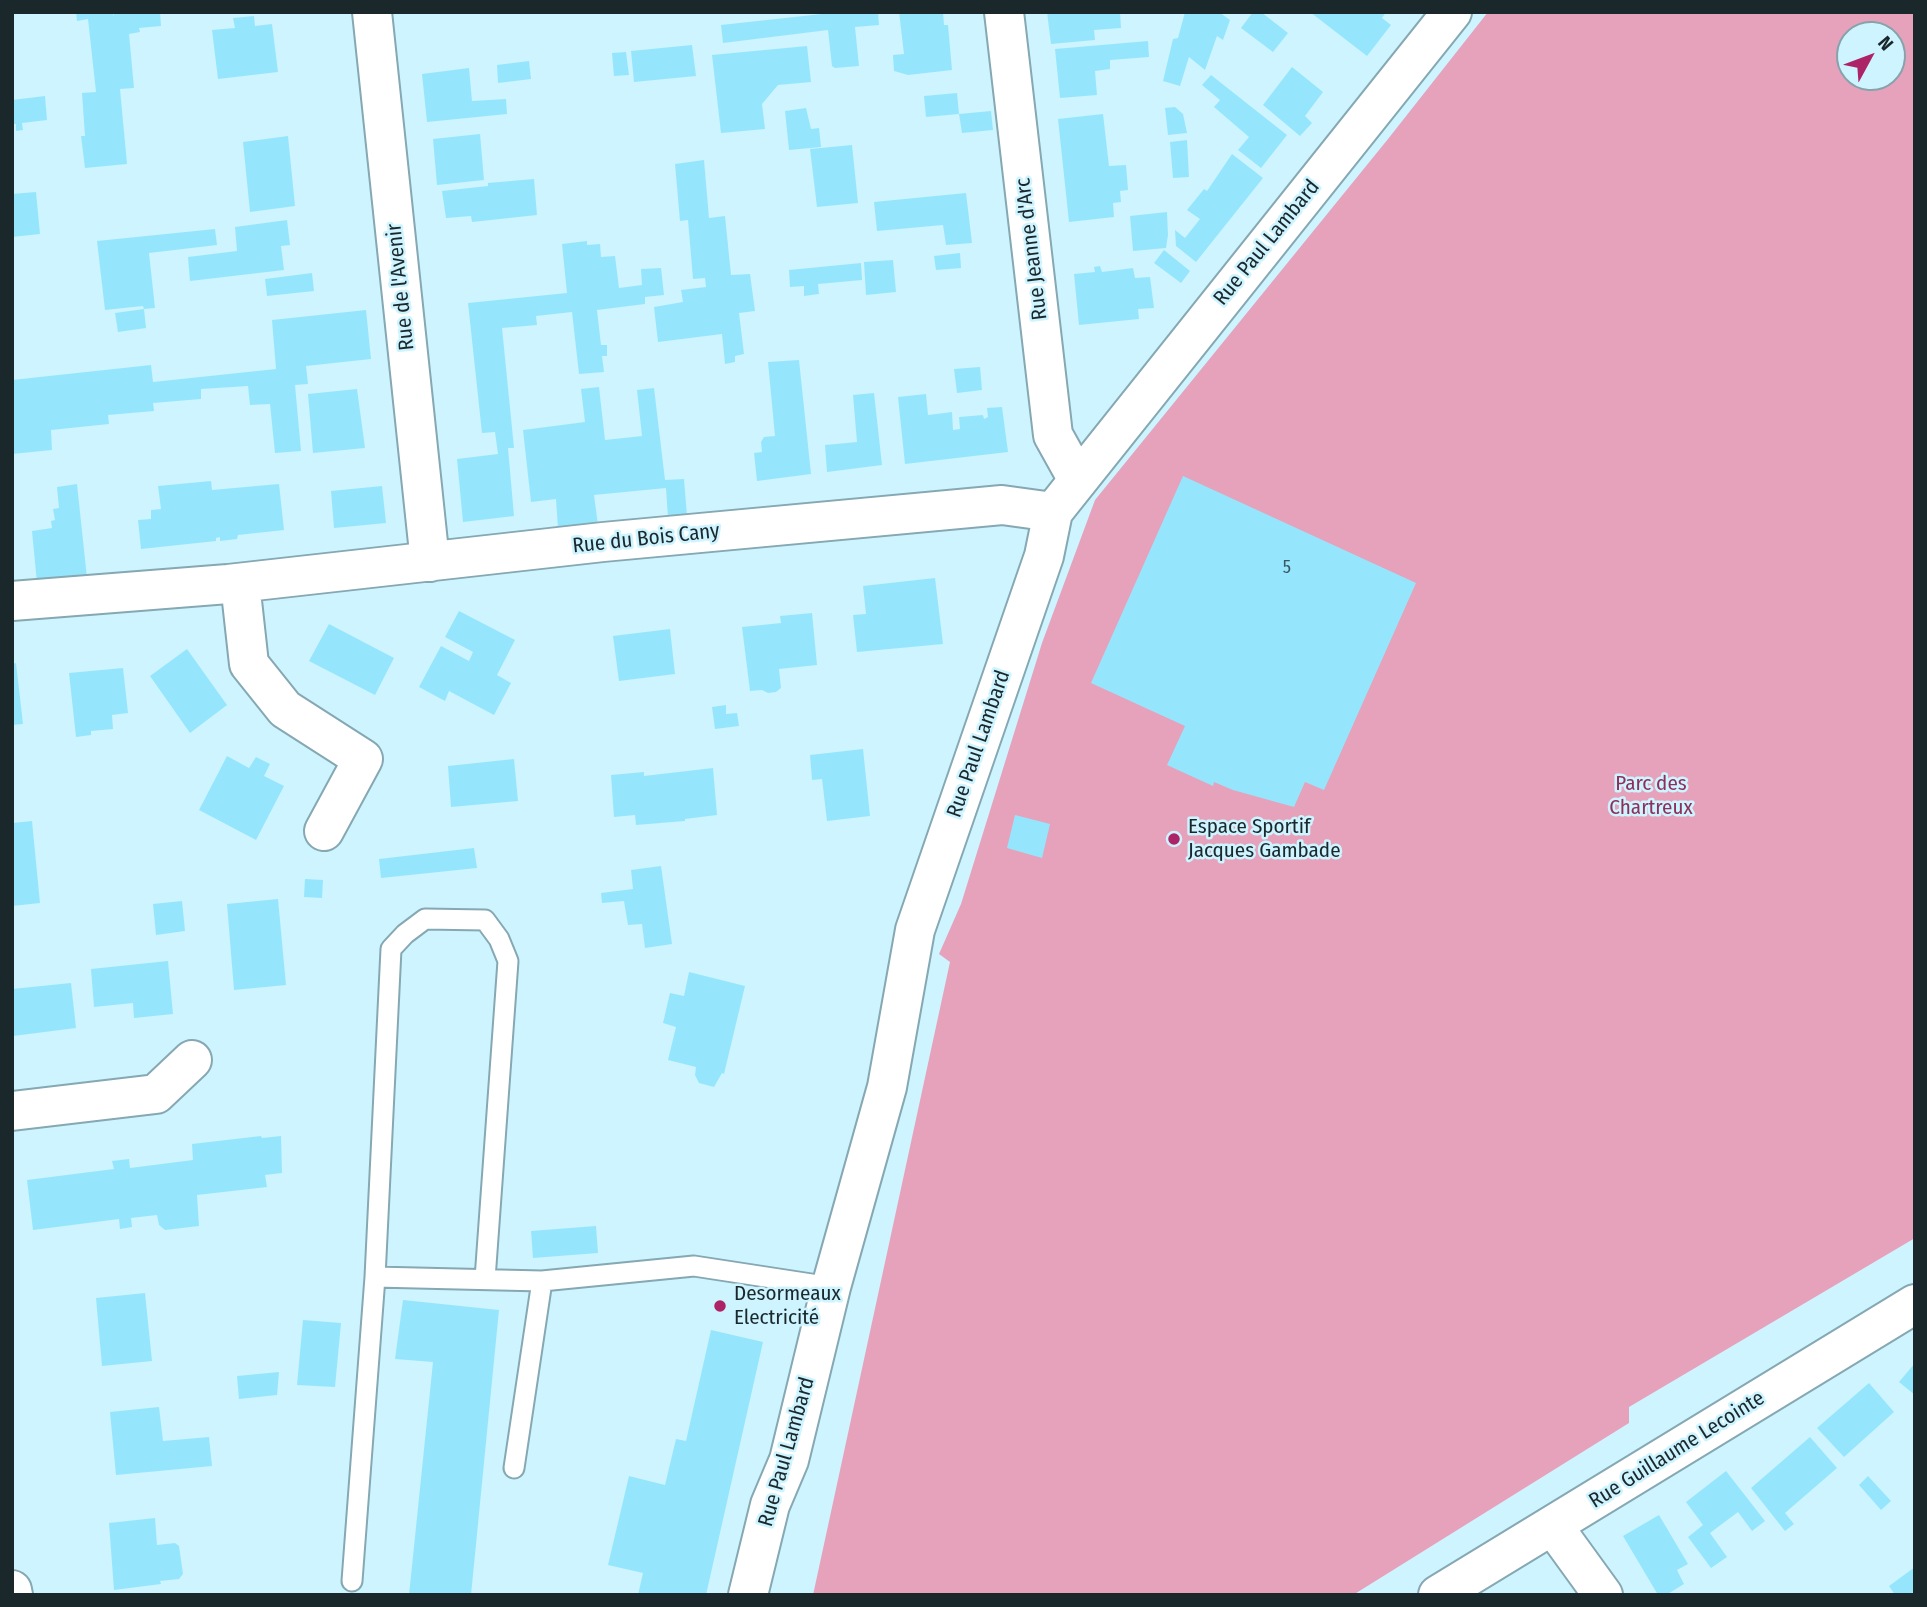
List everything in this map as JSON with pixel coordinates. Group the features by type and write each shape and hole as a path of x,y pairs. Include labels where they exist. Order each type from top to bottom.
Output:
{"street":[{"name":"Rue de l'Avenir","path":"372,12 430,562"},
{"name":"Rue Jeanne d'Arc","path":"1004,12 1053,435 1078,480"},
{"name":"Rue Paul Lambard","path":"748,1595 770,1505 789,1460 831,1287 887,1087 915,930 1044,556 1053,512 1452,12"},
{"name":"Rue du Bois Cany","path":"12,601 240,583 617,541 1002,505 1053,512"},
{"path":"240,583 249,664 285,709 363,759 324,831"},
{"path":"12,1111 156,1094 192,1060"},
{"name":"Rue Guillaume Lecointe","path":"1438,1595 1915,1304"},
{"path":"1553,1526 1603,1595"}],"lane":[{"path":"352,1581 375,1277 391,949 425,919 485,920 499,939 508,961 485,1279"},
{"path":"375,1277 542,1281 694,1266 831,1287"},
{"path":"514,1468 542,1281"}],"green space":[{"name":"Espace Sportif Jacques Gambade","path":"1488,12 1915,12 1915,1238 1629,1407 1629,1423 1353,1595 813,1595 950,962 939,954 961,904 1042,643 1095,500"}],"building":[{"path":"76,12 113,12 113,17 114,12 160,12 161,26 139,28 140,32 129,34 134,88 120,89 127,164 85,168 81,136 85,136 82,93 96,92 88,19 77,21"},
{"path":"840,12 878,12 879,25 855,27 859,66 832,66 828,30 723,43 721,25"},
{"path":"899,12 943,12 944,25 948,25 952,70 908,75 894,71 893,55 904,54"},
{"path":"1047,12 1120,12 1121,28 1094,30 1095,40 1051,44"},
{"path":"1185,12 1219,12 1230,20 1223,40 1217,36 1205,70 1189,57 1180,86 1163,81 1173,39 1178,38"},
{"path":"1253,12 1261,12 1288,33 1273,52 1241,28"},
{"path":"1310,12 1386,12 1382,18 1391,25 1367,56"},
{"path":"254,16 255,26 272,24 278,72 218,79 212,30 235,28 233,18"},
{"path":"1148,41 1149,57 1110,60 1110,69 1095,71 1097,95 1060,98 1055,49"},
{"path":"692,45 696,76 634,82 631,51"},
{"path":"807,46 811,82 778,85 762,104 765,129 721,133 712,55"},
{"path":"626,52 629,75 614,76 612,53"},
{"path":"529,61 531,79 498,83 497,65"},
{"path":"1292,67 1323,92 1305,116 1312,123 1300,136 1263,105"},
{"path":"469,68 472,101 506,99 507,114 427,122 422,74"},
{"path":"1211,75 1287,135 1261,168 1238,150 1249,137 1214,107 1220,100 1202,85"},
{"path":"957,93 959,114 926,117 924,96"},
{"path":"45,96 47,120 22,123 23,130 16,131 16,124 12,124 12,100"},
{"path":"1175,107 1183,114 1187,133 1168,135 1165,108"},
{"path":"806,108 811,129 819,128 821,147 789,150 785,111"},
{"path":"991,111 993,130 962,133 959,114"},
{"path":"1103,114 1109,166 1126,165 1128,190 1120,191 1121,202 1113,203 1114,217 1069,222 1058,119"},
{"path":"480,134 484,180 437,185 433,139"},
{"path":"288,136 295,206 250,212 243,142"},
{"path":"1187,140 1189,177 1173,178 1170,142"},
{"path":"852,145 858,203 817,207 810,149"},
{"path":"1232,154 1263,178 1196,262 1176,246 1175,230 1185,238 1200,219 1187,210 1204,189 1207,191"},
{"path":"704,160 709,218 725,216 731,275 750,274 755,311 739,313 744,354 735,356 735,362 725,364 722,334 658,342 654,307 683,302 681,290 706,287 705,278 693,279 688,220 680,221 675,164"},
{"path":"534,179 537,215 472,222 471,216 446,218 442,191"},
{"path":"36,192 40,234 12,237 12,194"},
{"path":"966,193 972,243 946,245 943,225 877,231 874,202"},
{"path":"1167,212 1166,248 1133,251 1130,216"},
{"path":"287,220 290,245 281,246 284,270 190,281 188,257 237,251 235,227"},
{"path":"215,229 217,245 149,253 155,308 144,309 143,306 105,310 97,241"},
{"path":"587,241 587,245 600,244 601,257 615,256 619,288 642,285 641,269 661,268 664,295 645,297 645,304 597,310 601,345 607,345 607,356 602,356 604,372 579,374 572,312 536,316 537,325 502,328 514,448 508,448 514,516 463,522 457,459 498,454 495,432 482,433 468,303 567,293 562,244"},
{"path":"1164,250 1190,271 1181,283 1154,263"},
{"path":"960,253 961,268 936,270 934,256"},
{"path":"893,260 896,292 866,295 864,262"},
{"path":"861,263 862,280 818,284 819,294 804,296 804,286 790,287 789,270"},
{"path":"1100,266 1102,272 1133,268 1135,278 1150,277 1154,308 1138,309 1139,319 1079,325 1074,274 1095,272 1094,267"},
{"path":"312,273 314,291 267,296 265,279"},
{"path":"144,309 146,328 118,332 115,313"},
{"path":"366,310 371,359 306,366 308,384 295,385 301,451 275,453 270,404 250,405 248,386 201,389 201,399 153,403 154,411 108,415 109,424 51,430 52,450 12,454 12,380 151,365 153,382 276,369 272,320"},
{"path":"799,360 811,474 757,481 754,453 762,452 761,442 764,437 775,436 768,362"},
{"path":"980,367 982,390 957,393 954,369"},
{"path":"599,387 605,440 642,436 637,390 654,388 665,480 684,479 687,516 668,518 666,488 594,495 598,525 558,529 556,499 531,502 523,430 585,422 581,389"},
{"path":"357,389 365,448 313,453 308,394"},
{"path":"874,393 882,465 827,472 825,445 857,442 853,395"},
{"path":"926,394 928,415 952,412 953,430 960,429 959,417 983,415 984,419 988,417 987,408 1002,407 1008,452 905,464 898,397"},
{"path":"1183,476 1416,583 1324,790 1305,782 1294,807 1214,782 1213,786 1167,765 1185,726 1091,683"},
{"path":"211,481 212,490 279,484 284,530 238,535 237,539 220,541 220,537 216,538 216,541 141,549 138,520 151,519 151,510 161,509 158,486"},
{"path":"77,484 87,578 37,583 32,531 52,528 51,521 55,520 53,509 59,508 57,487"},
{"path":"382,486 386,523 334,528 331,491"},
{"path":"935,578 943,644 857,652 853,615 866,614 863,586"},
{"path":"459,611 515,640 497,675 511,683 494,715 449,691 445,701 419,687 441,646 469,661 473,652 445,637"},
{"path":"812,613 817,665 779,669 781,688 776,692 750,691 742,627 781,623 780,616"},
{"path":"329,624 394,658 375,695 309,661"},
{"path":"670,629 675,674 619,681 613,636"},
{"path":"187,649 227,705 190,733 150,676"},
{"path":"16,663 23,724 12,725 12,664"},
{"path":"123,668 128,713 112,715 113,729 91,731 91,735 76,737 69,673"},
{"path":"726,705 726,714 737,713 739,726 715,729 712,707"},
{"path":"863,749 870,816 827,821 822,779 812,780 810,755"},
{"path":"227,756 249,768 256,757 270,764 264,776 284,786 256,840 199,810"},
{"path":"514,759 518,801 451,807 448,766"},
{"path":"713,768 717,815 636,825 635,815 614,817 611,775 644,772 644,776"},
{"path":"1015,815 1050,824 1042,858 1007,848"},
{"path":"32,821 40,903 12,906 12,823"},
{"path":"474,848 477,868 381,878 379,859"},
{"path":"661,866 672,944 645,948 642,924 628,925 624,901 602,903 601,893 633,889 631,870"},
{"path":"305,879 323,880 322,898 304,897"},
{"path":"278,899 286,985 234,990 227,904"},
{"path":"182,901 185,931 156,935 153,904"},
{"path":"168,961 173,1014 134,1018 133,1003 94,1007 91,969"},
{"path":"689,972 745,986 724,1074 722,1073 714,1087 699,1083 695,1075 696,1067 668,1060 676,1027 663,1023 670,993 684,996"},
{"path":"71,983 76,1028 13,1036 12,989"},
{"path":"281,1136 282,1173 265,1175 267,1187 197,1195 199,1226 165,1230 159,1225 157,1215 131,1218 132,1227 120,1229 119,1219 33,1230 27,1180 114,1169 112,1161 129,1159 130,1168 193,1160 192,1144"},
{"path":"596,1226 598,1253 533,1258 531,1231"},
{"path":"145,1293 152,1361 102,1366 96,1298"},
{"path":"403,1300 499,1310 471,1595 409,1595 433,1362 395,1359"},
{"path":"303,1320 341,1323 335,1387 297,1385"},
{"path":"711,1330 763,1342 706,1595 638,1595 643,1573 608,1565 629,1476 665,1485 676,1439 686,1441"},
{"path":"1915,1363 1915,1395 1899,1382"},
{"path":"279,1372 277,1395 239,1399 237,1376"},
{"path":"1869,1383 1894,1412 1844,1457 1817,1428"},
{"path":"159,1407 163,1441 209,1437 212,1466 116,1475 110,1412"},
{"path":"1810,1437 1837,1468 1785,1513 1794,1524 1785,1531 1751,1488"},
{"path":"1726,1471 1765,1521 1752,1531 1738,1512 1710,1533 1727,1557 1711,1568 1688,1537 1703,1525 1686,1502"},
{"path":"1868,1476 1891,1501 1881,1510 1859,1485"},
{"path":"1659,1515 1688,1564 1677,1570 1684,1584 1666,1595 1658,1595 1623,1536"},
{"path":"155,1518 157,1545 175,1543 179,1546 183,1574 179,1579 160,1581 161,1584 114,1590 109,1523"},
{"path":"1915,1567 1915,1595 1895,1595 1889,1586"}],"place":[{"name":"Espace Sportif Jacques Gambade","path":"1174,839"},
{"name":"Desormeaux Electricité","path":"720,1306"}],"park label":[{"name":"Parc des Chartreux","path":"1651,796"}]}
